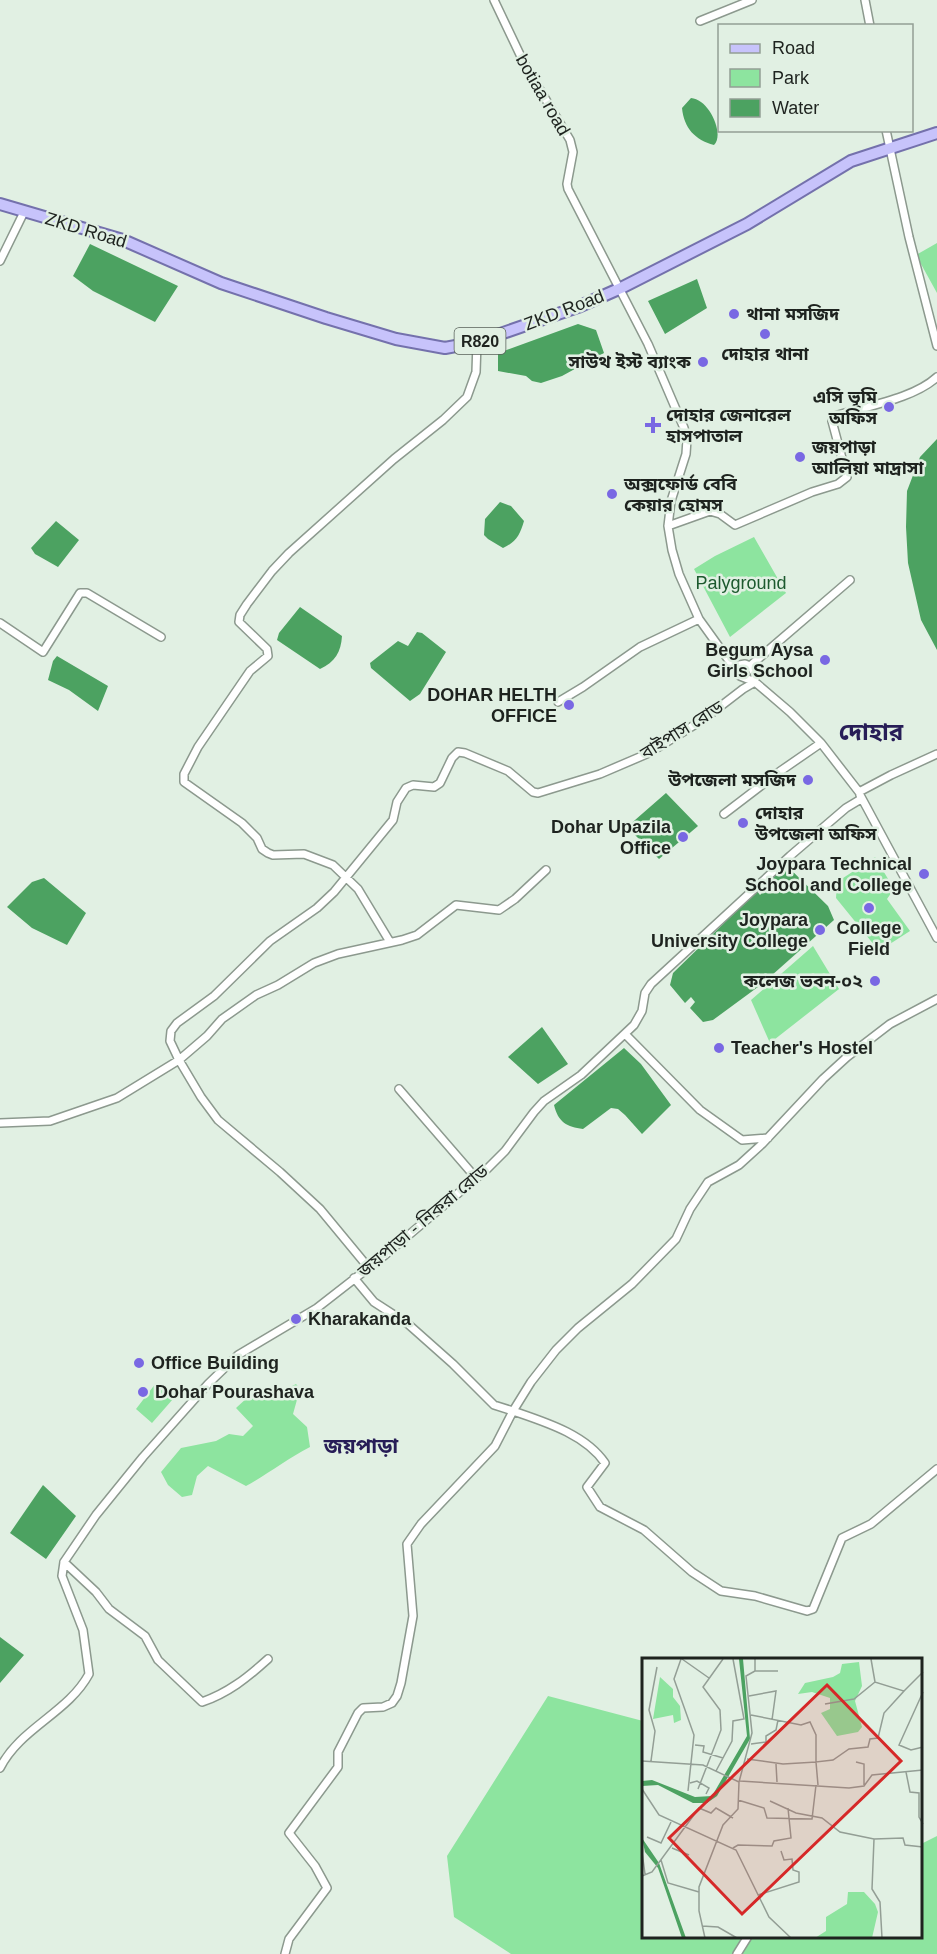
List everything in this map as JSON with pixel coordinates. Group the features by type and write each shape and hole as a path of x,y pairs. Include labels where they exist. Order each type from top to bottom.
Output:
{"main road":[{"name":"ZKD Road","path":"0,204 123,240 221,283 375,334 445,348 477,342 578,307 621,288 747,224 851,161 937,133"}],"street":[{"name":"botiaa road","path":"494,0 524,63 570,140 573,152 568,189 648,344 687,439 686,454 671,501 668,526 679,574 699,619 744,680 755,682 790,712 821,743 860,795 937,938"},
{"path":"700,21 752,0"},
{"path":"865,0 870,24"},
{"path":"886,132 888,149 937,346"},
{"path":"0,261 24,212"},
{"path":"390,942 358,889 346,875 333,865 304,854 268,854 262,849 257,838 242,823 184,782 183,776 198,747 236,690 250,671 268,656 268,651 239,622 240,615 247,604 272,571 290,553 467,397 476,372 477,342"},
{"path":"668,526 710,511 720,514 735,525 844,481 846,477 832,421 835,416 896,398 937,377"},
{"path":"750,666 850,580"},
{"path":"0,623 44,652 80,593 87,593 161,637"},
{"path":"558,702 640,647 699,619"},
{"path":"733,666 746,664 750,666 755,674 755,682"},
{"name":"বাইপাস রোড","path":"346,875 393,820 397,802 406,788 413,785 434,787 440,783 452,758 458,752 508,771 528,789 538,793 600,774 649,753 704,719 755,682"},
{"path":"724,814 756,788 821,743"},
{"name":"জয়পাড়া - নিকরা রোড","path":"64,1562 96,1515 143,1457 238,1354 297,1321 368,1267 476,1178 505,1151 544,1101 581,1075 639,1019 645,993 651,984 790,855 860,795 891,775 937,754"},
{"path":"0,1123 50,1121 117,1098 179,1060 207,1036 222,1019 256,995 338,954 417,935 456,905 491,910 505,907 546,870"},
{"path":"346,875 334,892 317,908 270,941 214,996 177,1023 171,1031 170,1041 201,1097 218,1120 320,1209 368,1267"},
{"path":"285,1954 289,1939 327,1888 315,1866 289,1833 338,1767 338,1752 358,1713 363,1708 383,1707 392,1703 401,1683 412,1616 407,1544 421,1524 495,1446 531,1382 556,1350 578,1328 632,1284 676,1239 690,1209 708,1182 739,1165 847,1057 890,1024 937,999"},
{"path":"625,1034 700,1110 742,1140 768,1138"},
{"path":"399,1089 476,1178"},
{"path":"354,1278 374,1302 408,1324 494,1405 546,1422 569,1433 599,1454 605,1463 587,1487 600,1506 644,1530 701,1578 721,1591 755,1596 807,1611 813,1609 842,1538 871,1524 937,1469"},
{"path":"64,1562 96,1592 109,1609 145,1636 158,1660 202,1702 220,1695 237,1684 268,1659"},
{"path":"0,1768 6,1755 16,1744 78,1690 89,1674 83,1630 62,1576 64,1562"},
{"path":"737,1954 746,1939"}],"green space":[{"path":"937,243 937,293 916,255"},
{"name":"Palyground","path":"754,537 786,593 730,637 694,569"},
{"name":"College Field","path":"875,857 894,889 887,899 910,931 879,951 836,898 837,882"},
{"path":"813,946 839,989 770,1043 751,1000"},
{"path":"156,1383 173,1399 152,1423 136,1409"},
{"path":"296,1384 300,1389 293,1414 307,1427 310,1447 246,1486 208,1466 197,1476 192,1495 182,1497 168,1485 161,1472 181,1448 216,1441 229,1434 243,1436 253,1426 236,1408 263,1388 275,1395"},
{"path":"548,1696 642,1721 642,1939 922,1939 922,1844 937,1836 937,1954 511,1954 454,1917 447,1856"}],"water":[{"path":"691,98 704,104 713,118 718,133 714,145 701,140 685,122 682,108"},
{"path":"90,244 178,286 155,322 93,291 73,276"},
{"path":"697,279 707,308 665,334 648,301"},
{"path":"578,324 596,330 604,353 562,376 541,383 532,381 526,376 498,371 498,353"},
{"path":"937,439 937,650 921,620 908,563 906,527 907,491 920,457"},
{"path":"500,502 511,506 524,521 517,538 503,548 484,535 485,519"},
{"path":"56,521 79,540 58,567 35,554 31,548"},
{"path":"300,607 342,636 336,656 320,669 277,640 279,633"},
{"path":"417,632 422,633 446,652 420,694 410,701 371,668 370,663 398,641 408,646"},
{"path":"57,656 108,686 98,711 69,690 48,680 53,661"},
{"path":"666,793 698,826 659,859 627,827"},
{"path":"786,865 828,906 834,920 762,984 713,1020 703,1022 690,1008 695,1002 691,997 685,1003 670,985 673,973 757,891 760,895 769,886 766,882"},
{"path":"44,878 86,913 67,945 32,928 7,907 32,882"},
{"path":"542,1027 568,1064 538,1084 508,1057"},
{"path":"624,1048 641,1064 671,1105 642,1134 618,1109 611,1108 583,1129 564,1123 558,1116 554,1105"},
{"path":"43,1485 76,1516 46,1559 10,1533"},
{"path":"0,1637 24,1655 0,1683"}],"place":[{"name":"থানা মসজিদ","path":"734,314"},
{"name":"দোহার থানা","path":"765,334"},
{"name":"সাউথ ইস্ট ব্যাংক","path":"703,362"},
{"name":"এসি ভূমি অফিস","path":"889,407"},
{"name":"দোহার জেনারেল হাসপাতাল","path":"653,425"},
{"name":"জয়পাড়া আলিয়া মাদ্রাসা","path":"800,457"},
{"name":"অক্সফোর্ড বেবি কেয়ার হোমস","path":"612,494"},
{"name":"Begum Aysa Girls School","path":"825,660"},
{"name":"DOHAR HELTH OFFICE","path":"569,705"},
{"name":"উপজেলা মসজিদ","path":"808,780"},
{"name":"দোহার উপজেলা অফিস","path":"743,823"},
{"name":"Dohar Upazila Office","path":"683,837"},
{"name":"Joypara Technical School and College","path":"924,874"},
{"name":"College Field","path":"869,908"},
{"name":"Joypara University College","path":"820,930"},
{"name":"কলেজ ভবন-০২","path":"875,981"},
{"name":"Teacher's Hostel","path":"719,1048"},
{"name":"Kharakanda","path":"296,1319"},
{"name":"Office Building","path":"139,1363"},
{"name":"Dohar Pourashava","path":"143,1392"}],"district":[{"name":"দোহার","path":"871,732"},
{"name":"জয়পাড়া","path":"361,1446"}]}
